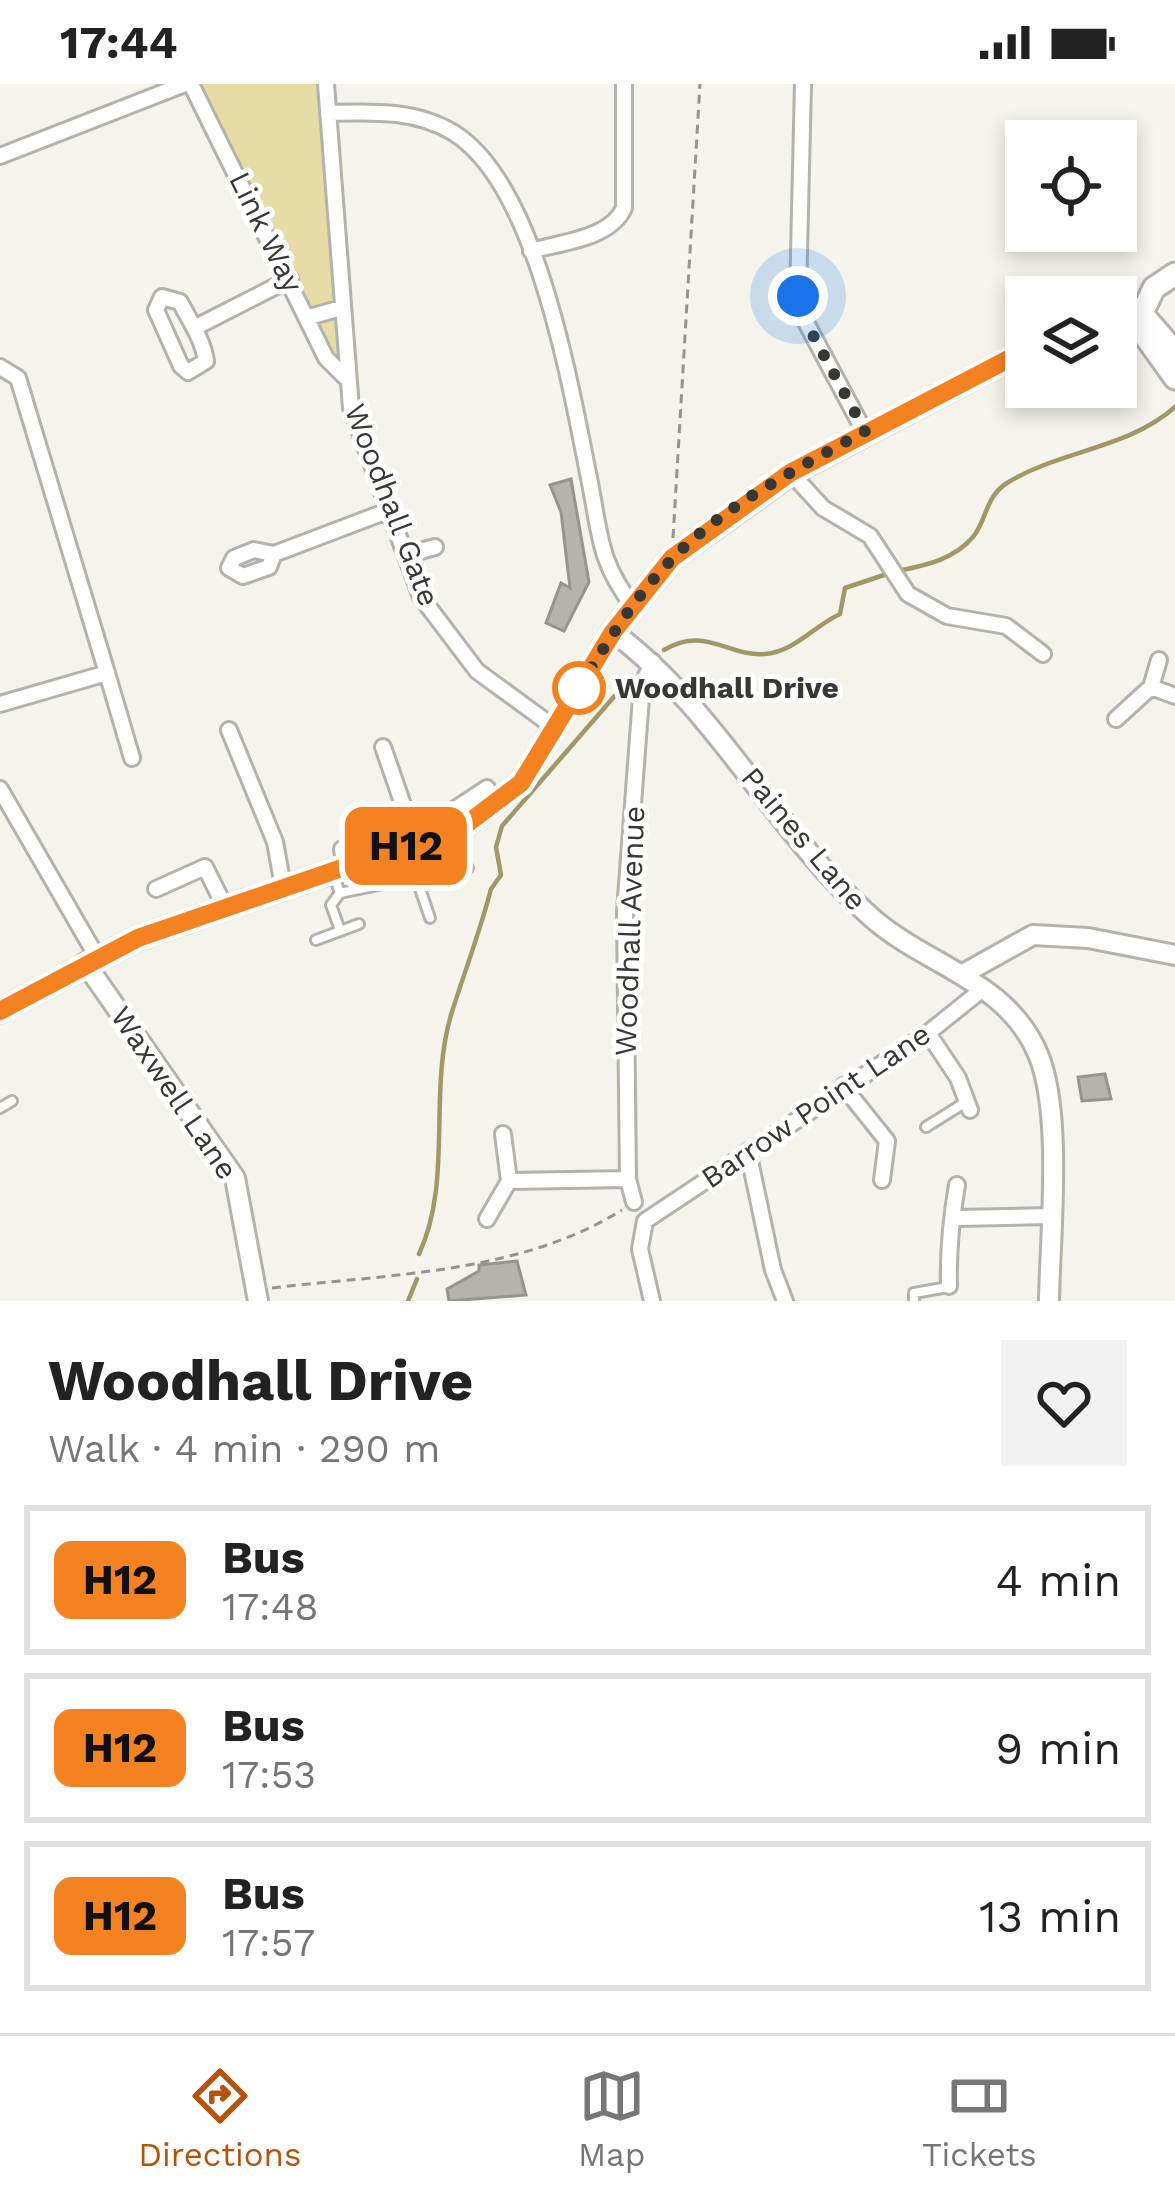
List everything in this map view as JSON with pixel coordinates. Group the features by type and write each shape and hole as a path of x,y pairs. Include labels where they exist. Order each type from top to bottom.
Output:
{"main road":[{"path":"1137,306 1175,274"},
{"path":"1137,316 1175,352"},
{"path":"1137,319 1175,379"},
{"path":"3,1004 91,960 224,905 283,886 339,877 418,832 464,826 521,783 613,632 672,558 790,473 1005,361"}],"street":[{"path":"0,155 188,84"},
{"name":"Link Way","path":"188,84 326,358 345,377"},
{"name":"Woodhall Gate","path":"326,84 345,377 390,511 421,597 452,644 503,695 555,728"},
{"path":"531,251 607,230 619,221 624,208 624,84"},
{"path":"803,84 798,296 802,315 865,431"},
{"path":"328,113 392,112 453,133 491,162 515,203 531,251 584,457 603,561 633,606"},
{"path":"194,328 290,280"},
{"path":"162,297 180,302 194,328 206,362 188,372 156,310 162,297"},
{"path":"306,318 341,308"},
{"path":"0,367 18,378 132,758"},
{"path":"790,473 823,508 870,536 908,594 947,616 1006,626 1043,654"},
{"path":"274,554 390,511"},
{"path":"406,555 435,547"},
{"name":"Paines Lane","path":"613,632 653,662 873,919 984,988 1026,1031 1045,1072 1049,1301"},
{"path":"1116,718 1151,687 1159,660"},
{"name":"Woodhall Avenue","path":"634,1202 628,1179 625,911 642,684 653,662"},
{"path":"0,704 107,673"},
{"path":"1151,687 1175,696"},
{"path":"229,730 275,842 283,886"},
{"path":"383,747 418,832"},
{"path":"0,789 91,960"},
{"path":"156,889 205,868 224,905"},
{"path":"963,974 1033,935 1088,938 1175,955"},
{"name":"Waxwell Lane","path":"91,960 235,1178 258,1295"},
{"name":"Barrow Point Lane","path":"652,1301 640,1249 645,1221 928,1033 984,988"},
{"path":"928,1033 968,1106"},
{"path":"843,1086 887,1141 883,1180"},
{"path":"487,1219 509,1181 503,1134"},
{"path":"748,1151 785,1301"},
{"path":"509,1181 628,1179"},
{"path":"949,1286 948,1232 957,1218 957,1185"},
{"path":"957,1218 1050,1216"}],"lane":[{"path":"418,832 435,870"},
{"path":"340,931 331,905 339,877 416,877 435,870 468,868"},
{"path":"416,877 430,918"},
{"path":"316,940 359,924"},
{"path":"0,1108 12,1102"},
{"path":"926,1127 968,1106"},
{"path":"914,1301 914,1293 949,1286"}],"path":[{"path":"672,558 700,84"},
{"path":"258,1295 496,1259 552,1246 634,1202"}],"shaded area":[{"path":"191,84 326,84 345,377 326,358"}],"building":[{"path":"571,479 589,582 564,631 546,623 561,583 570,588 561,512 550,485"},
{"path":"1105,1074 1111,1099 1082,1101 1078,1077"},
{"path":"517,1261 526,1295 449,1301 447,1289 479,1271 479,1265"}],"waterway":[{"path":"898,571 938,560 965,545 978,530 994,495 1007,483 1136,432 1175,407"},
{"path":"664,650 692,640 752,654 775,652 840,614 845,588 890,573"},
{"path":"419,1254 435,1197 444,1045 491,889 501,875 496,847 502,826 632,676"},
{"path":"408,1301 417,1279"}],"bus line":[{"name":"H12","path":"0,1011 138,938 464,826 521,783 613,632 672,558 790,473 1005,361"}],"place":[{"name":"Woodhall Drive","path":"579,688"}],"route":[{"path":"579,688 574,696 613,632 672,558 790,473 865,431 802,315 798,296"}]}
